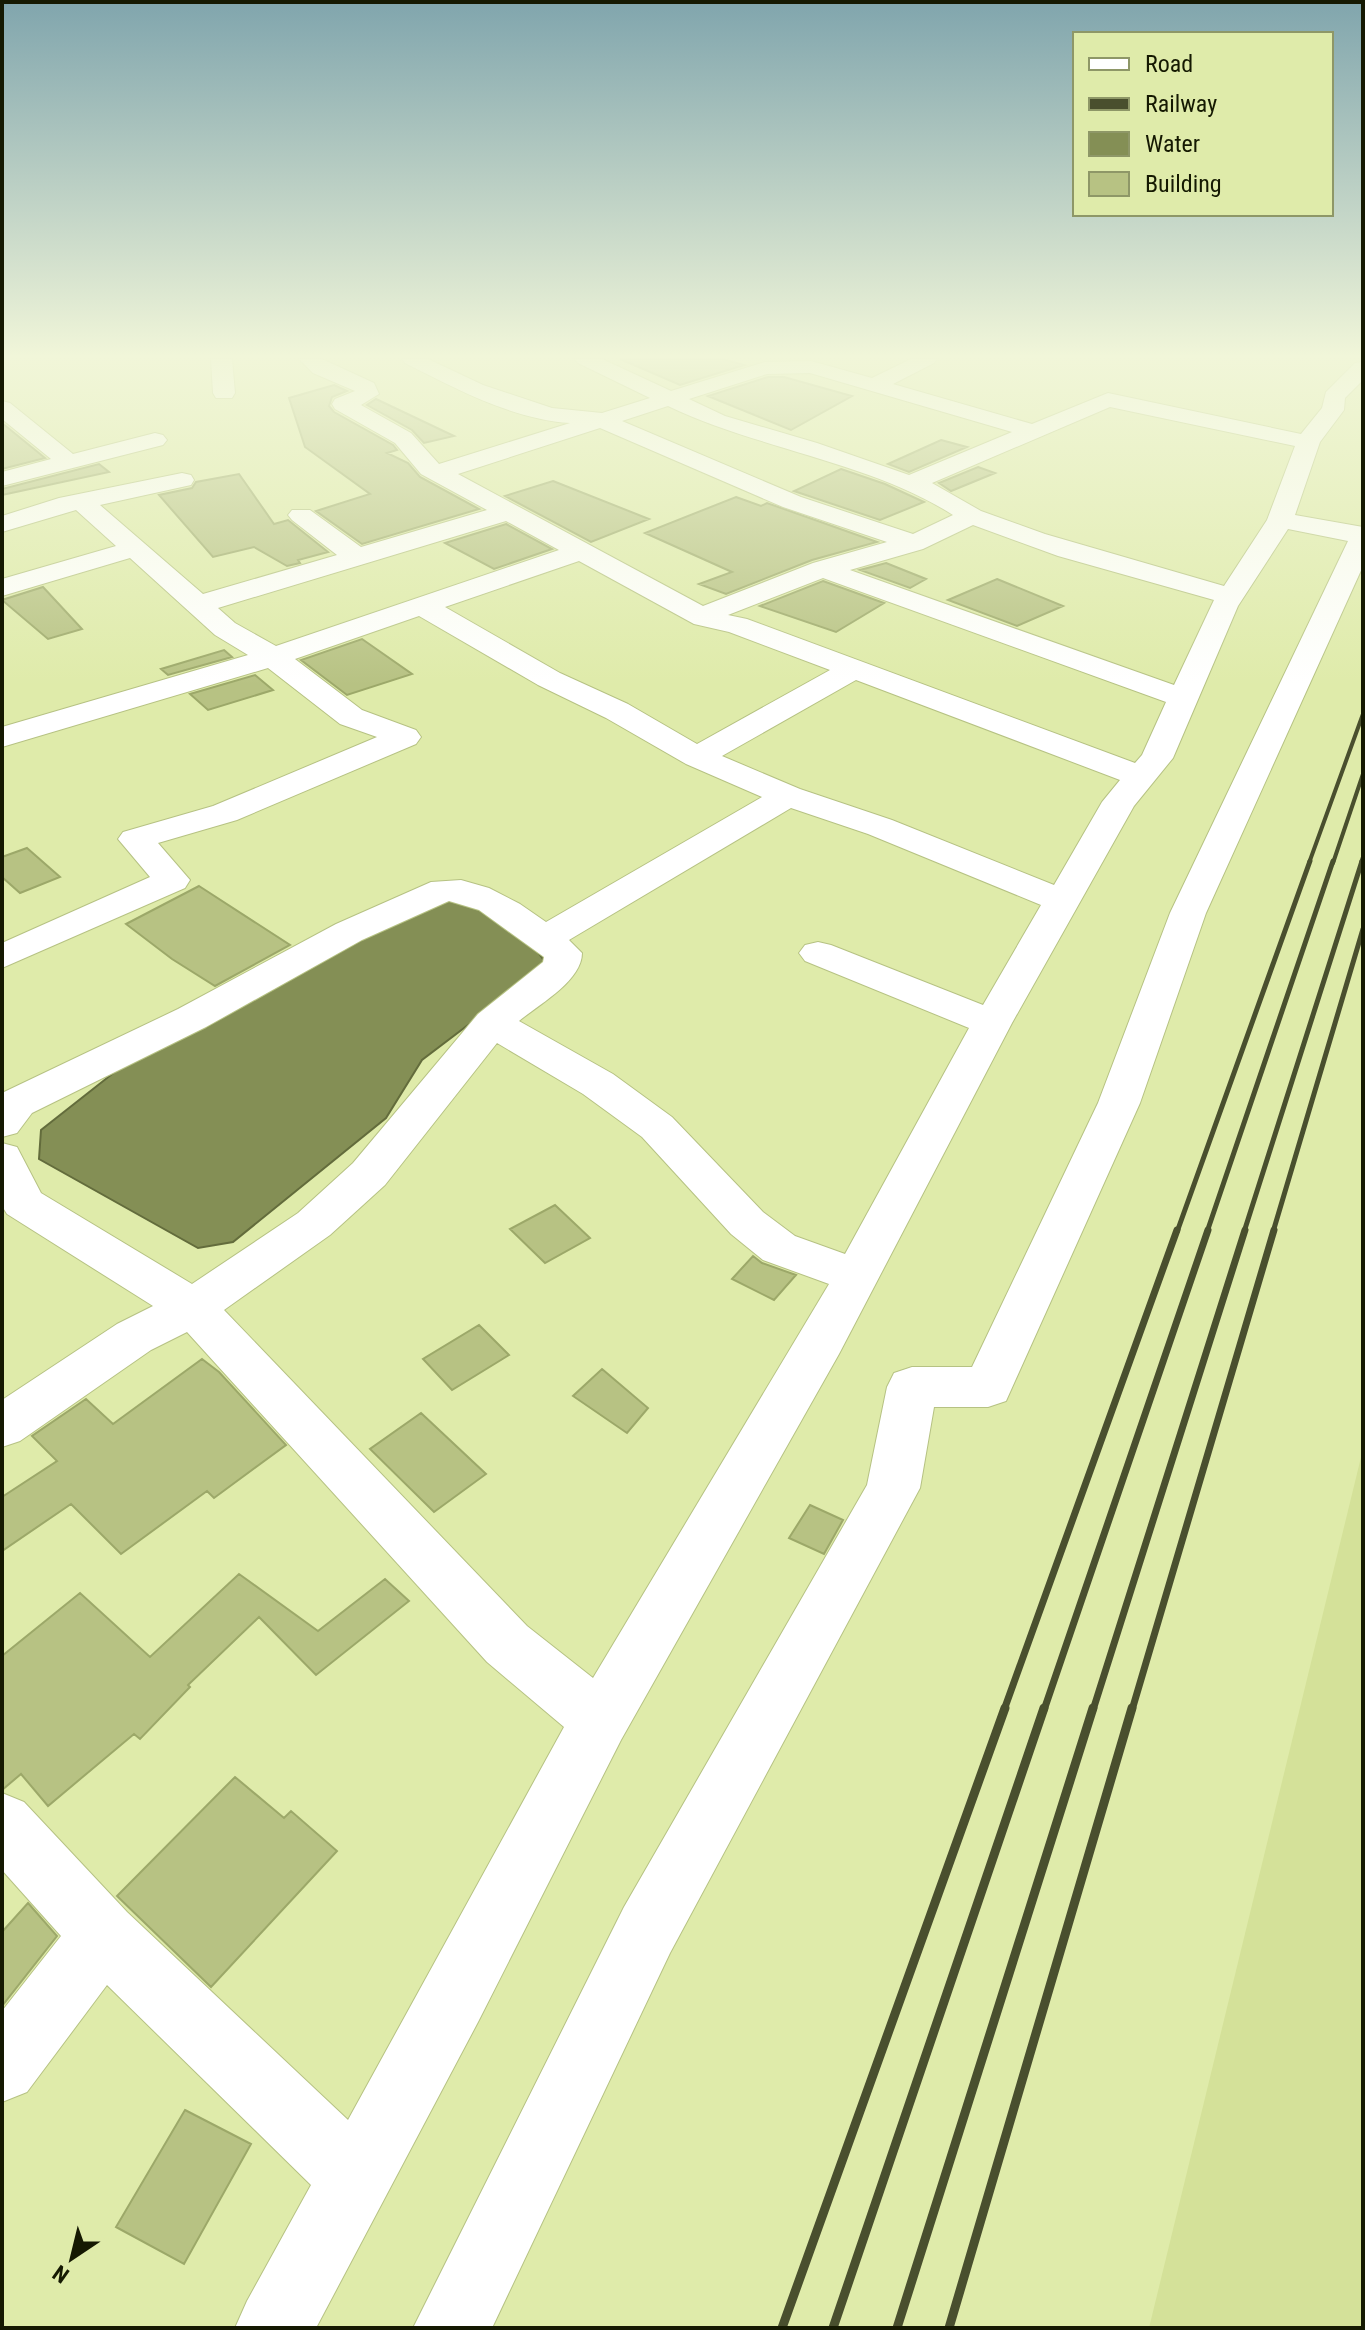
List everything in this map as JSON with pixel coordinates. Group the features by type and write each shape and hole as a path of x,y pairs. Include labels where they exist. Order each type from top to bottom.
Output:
{"street":[{"path":"2,479 46,468"},
{"path":"429,468 704,618 737,625 1141,777"},
{"path":"437,473 453,468"},
{"path":"712,468 792,502 914,543"},
{"path":"864,468 936,493 972,516 1037,543 1231,596"},
{"path":"910,484 949,468"},
{"path":"274,2328 600,1720 822,1341 992,1023 1119,802 1157,758 1231,596 1280,520 1299,468"},
{"path":"2,524 81,501 182,480"},
{"path":"2,957 172,880 135,839 225,813 405,737 351,717 273,657 225,629 81,501"},
{"path":"197,605 508,512"},
{"path":"301,515 357,557"},
{"path":"704,618 717,609 823,569 914,543 972,516"},
{"path":"452,2328 647,1930 893,1488 912,1387 988,1387 1119,1103 1188,913 1361,541 1358,534 1280,520"},
{"path":"2,588 132,549"},
{"path":"2,737 273,657 582,551"},
{"path":"871,557 1017,612"},
{"path":"823,569 1183,698"},
{"path":"420,605 549,679 617,711 697,757 788,796 880,827 1062,901"},
{"path":"697,757 854,669"},
{"path":"544,939 788,796"},
{"path":"2,1123 17,1103 192,1018 349,932 444,890 458,890 484,897 563,953 563,961 557,970 492,1023 369,1174 314,1224 193,1308 134,1337 2,1426"},
{"path":"818,953 992,1023"},
{"path":"492,1023 598,1084 657,1127 747,1223 779,1248 856,1276"},
{"path":"2,1158 12,1209 193,1308 507,1644 600,1720"},
{"path":"2,1824 104,1935 356,2178"},
{"path":"2,2067 104,1935"}],"shaded area":[{"path":"1363,1449 1363,2328 1149,2328"}],"water":[{"path":"450,900 517,922 547,965 422,1060 386,1118 233,1242 198,1248 39,1159 41,1130 154,1041 365,932"}],"building":[{"path":"85,468 104,468 109,472 2,495 2,489"},
{"path":"334,468 412,468 420,477 479,509 362,544 316,511 370,494"},
{"path":"898,468 919,468 909,472"},
{"path":"976,468 995,473 951,491 939,483"},
{"path":"841,469 924,502 880,520 794,491"},
{"path":"239,474 274,524 288,520 328,552 287,566 254,547 213,557 159,495 192,488 196,482"},
{"path":"553,481 649,519 591,542 505,496"},
{"path":"736,497 761,506 767,503 877,542 812,560 726,594 699,584 732,572 645,533"},
{"path":"506,524 552,549 494,569 445,543"},
{"path":"886,563 926,579 910,588 860,570"},
{"path":"997,579 1063,606 1017,626 948,600"},
{"path":"823,581 884,603 836,632 760,606"},
{"path":"43,587 82,629 48,639 2,600"},
{"path":"362,639 412,674 347,695 301,660"},
{"path":"224,650 232,657 168,675 161,669"},
{"path":"255,675 273,690 208,710 190,694"},
{"path":"27,848 60,877 20,893 2,877 2,857"},
{"path":"199,886 290,945 215,986 172,959 126,924"},
{"path":"555,1205 590,1238 545,1263 510,1229"},
{"path":"753,1256 762,1263 796,1275 774,1300 732,1279"},
{"path":"479,1325 509,1355 452,1390 423,1359"},
{"path":"202,1359 219,1372 286,1445 214,1498 207,1491 121,1554 71,1504 2,1551 2,1497 57,1461 32,1436 86,1399 113,1424"},
{"path":"602,1369 648,1408 627,1433 573,1396"},
{"path":"421,1413 486,1474 434,1512 370,1449"},
{"path":"810,1505 843,1520 824,1554 789,1538"},
{"path":"239,1574 318,1631 385,1579 409,1601 316,1675 259,1617 188,1685 190,1687 140,1739 134,1734 48,1806 21,1774 2,1790 2,1656 80,1593 150,1657"},
{"path":"235,1777 284,1818 291,1811 337,1851 211,1987 117,1896"},
{"path":"28,1903 57,1936 2,2006 2,1932"},
{"path":"185,2110 251,2144 184,2264 116,2227"}],"railway":[{"path":"1309,863 1363,714"},
{"path":"1333,863 1363,774"},
{"path":"1361,863 1363,857"},
{"path":"1177,1232 1310,861"},
{"path":"1207,1232 1333,861"},
{"path":"1244,1232 1362,861"},
{"path":"1273,1232 1363,929"},
{"path":"1004,1710 1177,1230"},
{"path":"1044,1710 1208,1230"},
{"path":"1093,1710 1245,1230"},
{"path":"1132,1710 1274,1230"},
{"path":"782,2328 1005,1708"},
{"path":"833,2328 1044,1708"},
{"path":"897,2328 1093,1708"},
{"path":"949,2328 1132,1708"}]}
